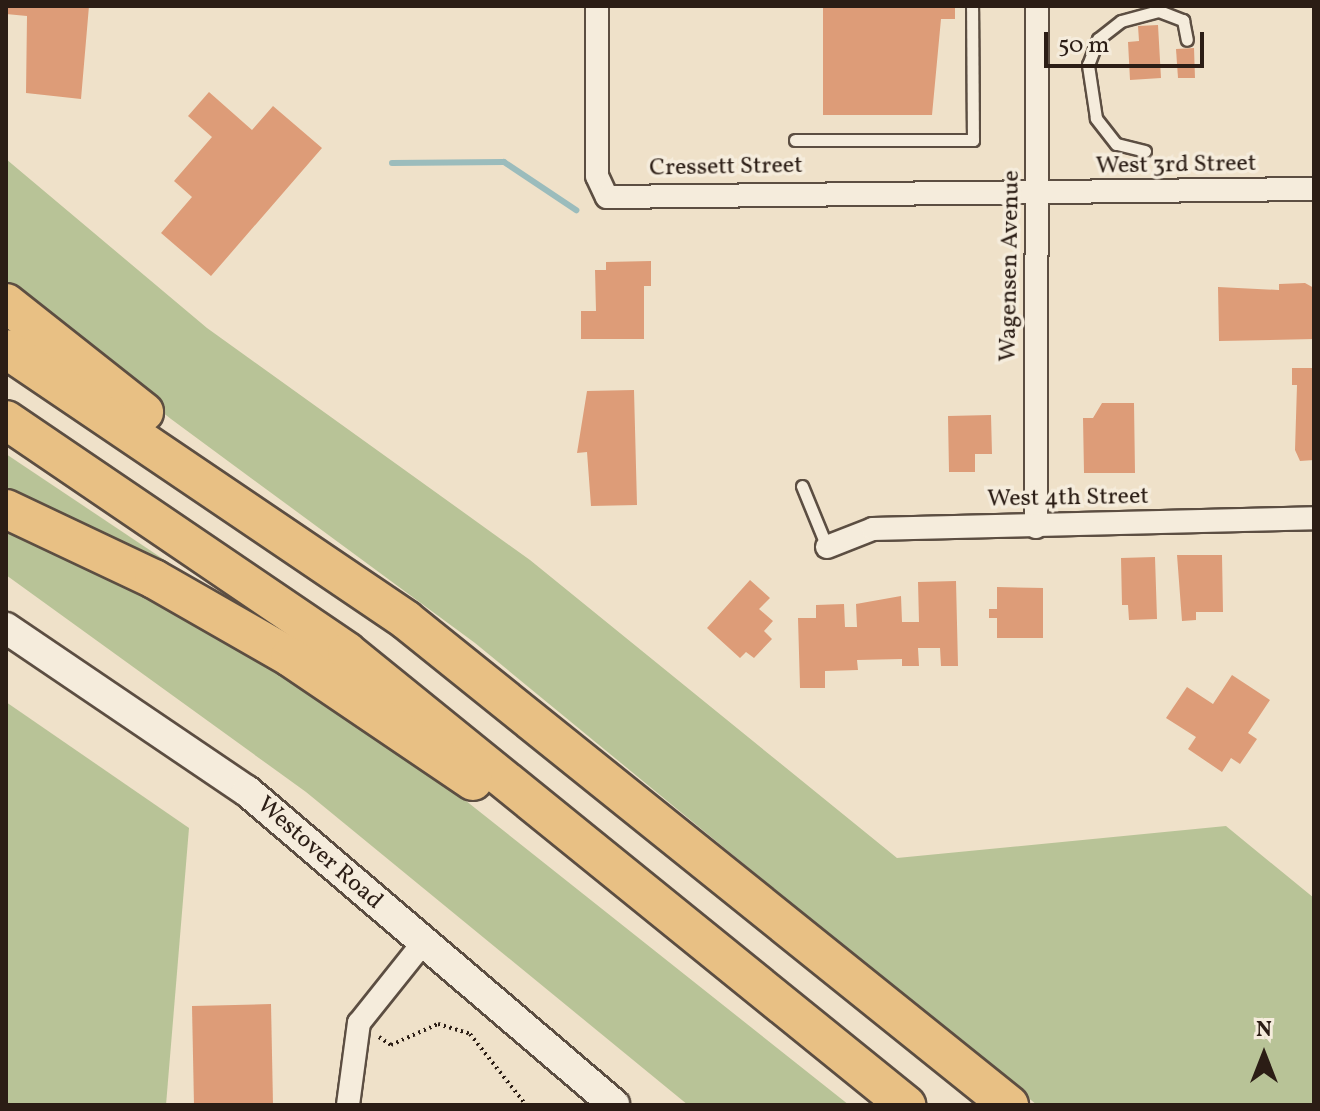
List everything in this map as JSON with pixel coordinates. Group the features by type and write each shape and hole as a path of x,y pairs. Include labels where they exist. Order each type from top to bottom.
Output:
{"highway":[{"path":"6,303 1009,1105"},
{"path":"6,349 406,620"},
{"path":"6,420 347,652 794,1011 906,1105"},
{"path":"6,509 154,579 290,657 794,1011"}],"street":[{"name":"Cressett Street","path":"597,6 597,176 607,197 1039,196"},
{"name":"Wagensen Avenue","path":"1036,527 1037,6"},
{"name":"West 3rd Street","path":"1039,196 1314,189"},
{"name":"West 4th Street","path":"827,547 873,529 1314,518"},
{"name":"Westover Road","path":"6,628 247,791 422,944 614,1105"},
{"path":"348,1105 359,1023 422,944"}],"lane":[{"path":"795,140 973,140 972,6"},
{"path":"1145,151 1116,144 1096,118 1088,65 1098,39 1121,21 1159,11 1183,20 1187,40"},
{"path":"802,486 827,547"}],"path":[{"path":"359,1023 391,1045 438,1024 470,1034 526,1105"}],"green space":[{"path":"6,159 207,328 530,560 897,858 1226,826 1314,898 1314,1105 1037,1105 475,643 171,419 6,288"},
{"path":"6,454 187,575 234,612 6,493"},
{"path":"6,523 259,659 422,766 849,1105 688,1105 306,792 6,575"},
{"path":"6,702 189,828 166,1105 6,1105"}],"building":[{"path":"6,6 89,6 81,99 26,93 27,16 6,14"},
{"path":"823,6 955,6 955,19 941,19 932,115 823,115"},
{"path":"1158,25 1161,78 1130,80 1128,42 1139,41 1138,26"},
{"path":"1194,48 1195,78 1178,78 1176,49"},
{"path":"209,92 252,130 273,106 322,148 211,276 161,233 192,197 174,181 212,137 188,116"},
{"path":"651,261 651,286 644,286 644,339 581,339 581,311 596,311 595,270 606,270 606,262"},
{"path":"1305,283 1314,288 1314,339 1219,341 1218,287 1279,290 1279,284"},
{"path":"1292,368 1314,368 1314,460 1300,461 1295,450 1297,385 1292,385"},
{"path":"634,390 637,505 591,506 587,452 577,453 587,391"},
{"path":"1102,403 1134,403 1135,473 1084,473 1083,418 1093,418"},
{"path":"991,415 992,454 975,454 975,472 949,472 948,416"},
{"path":"1177,555 1222,555 1223,612 1196,612 1196,620 1182,621"},
{"path":"1155,557 1157,619 1129,620 1128,605 1122,605 1121,558"},
{"path":"750,580 770,598 759,609 773,621 764,631 772,639 754,658 746,652 740,658 707,628"},
{"path":"956,581 958,666 941,666 940,648 918,648 919,666 902,666 902,659 857,660 858,670 825,671 825,688 800,688 798,618 816,618 816,605 844,604 845,627 857,627 856,604 901,596 902,622 919,622 918,582"},
{"path":"997,587 1043,588 1043,638 997,638 997,618 989,618 989,609 997,609"},
{"path":"1232,675 1270,700 1248,733 1257,739 1240,764 1231,758 1222,772 1188,749 1196,737 1166,718 1187,687 1213,704"},
{"path":"271,1004 273,1105 194,1105 192,1006"}],"waterway":[{"path":"392,163 504,162 576,210"}]}
